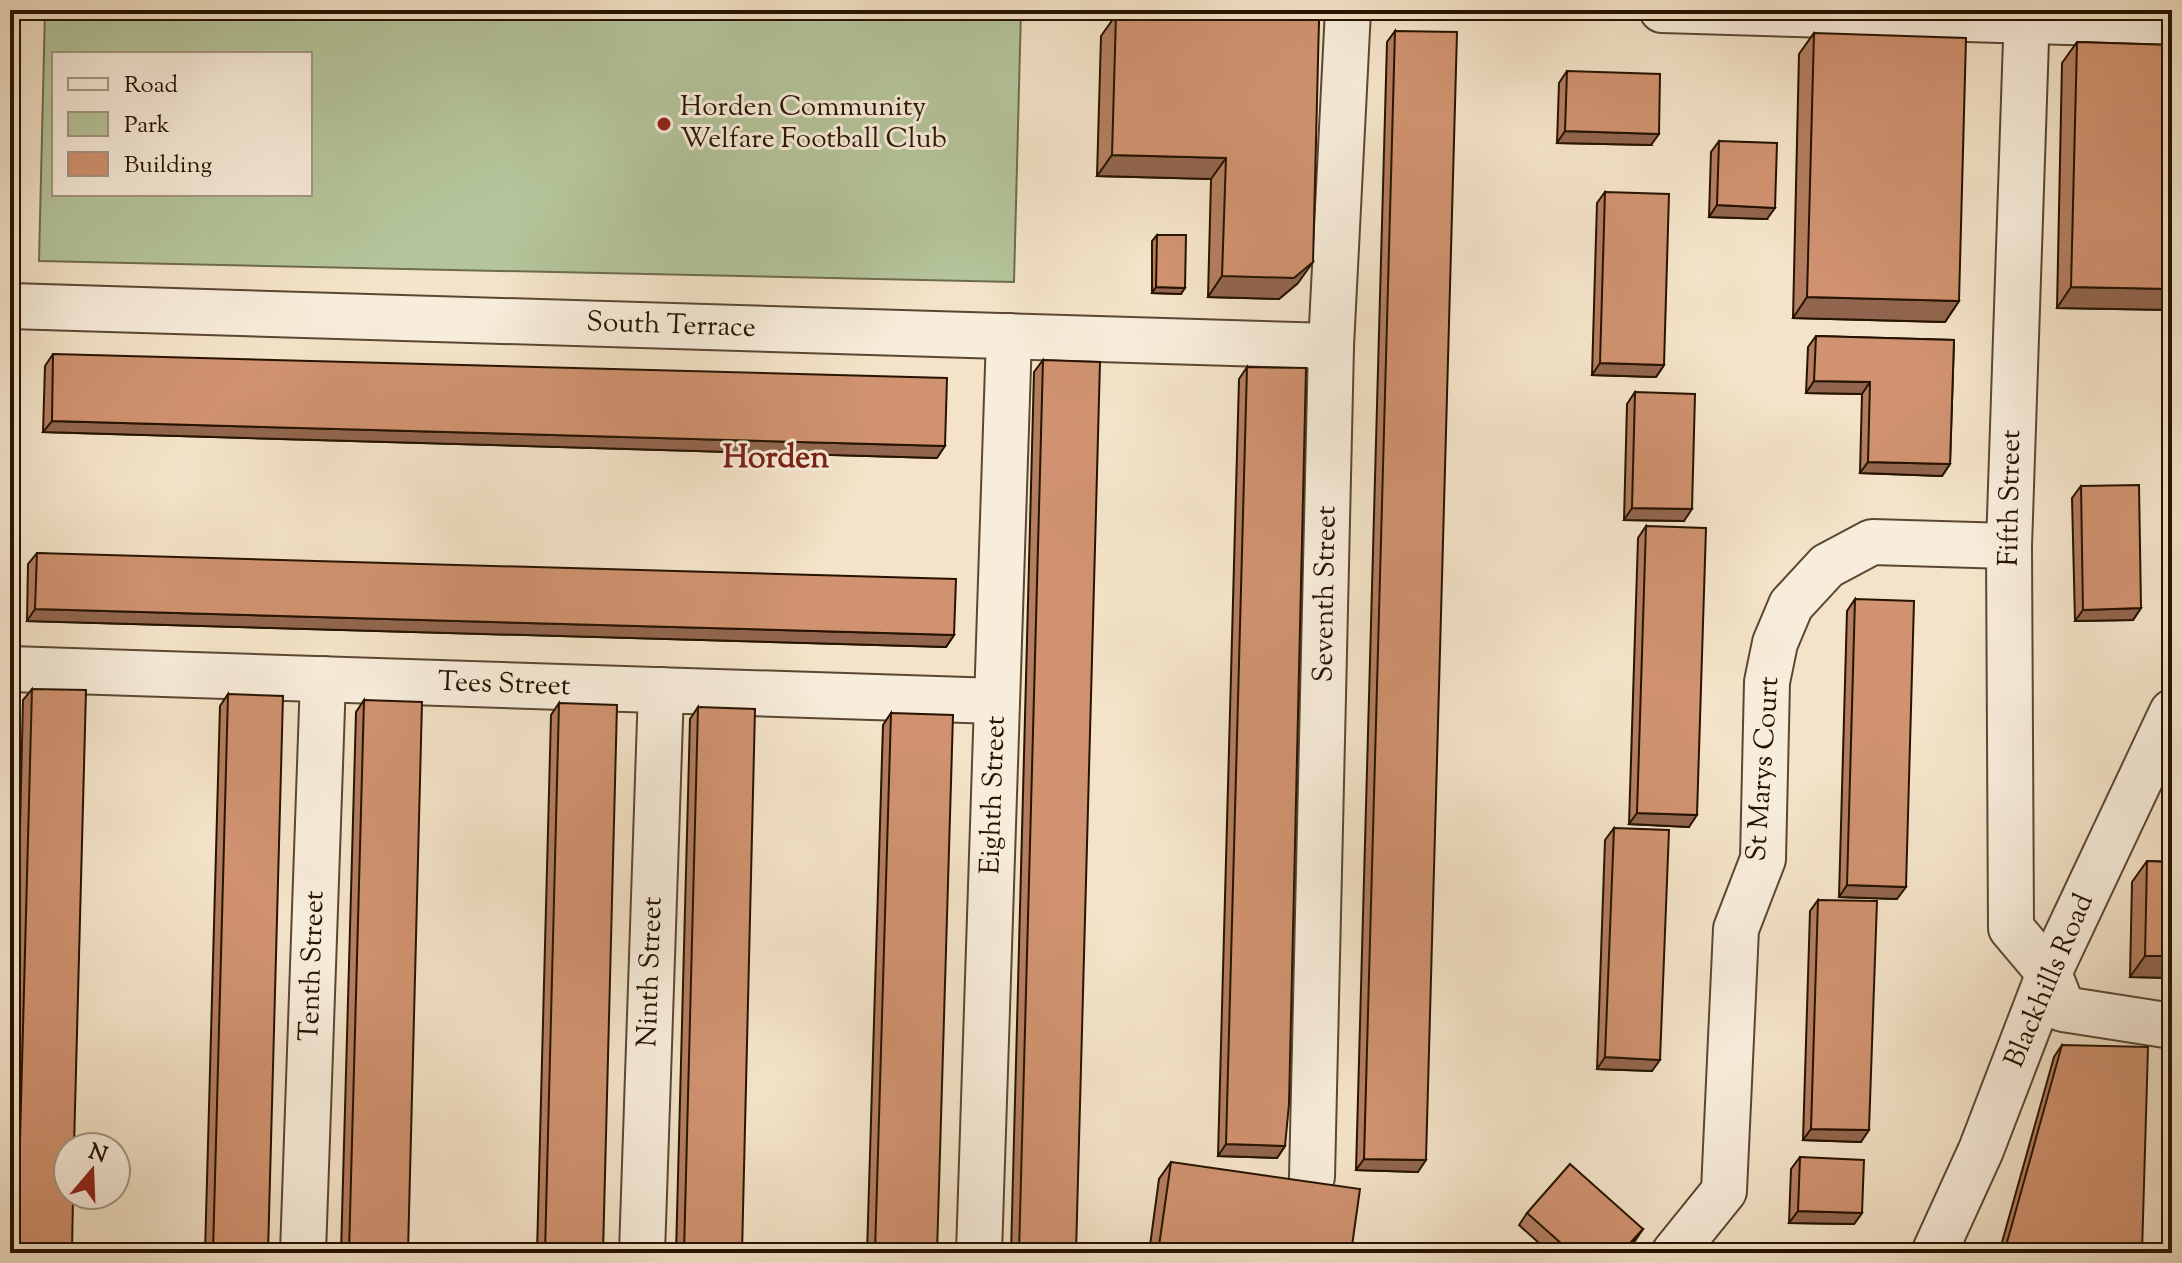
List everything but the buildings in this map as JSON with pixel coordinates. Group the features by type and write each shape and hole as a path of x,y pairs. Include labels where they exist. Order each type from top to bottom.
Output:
{"street":[{"name":"Seventh Street","path":"1312,1177 1331,346 1348,10"},
{"path":"1662,10 2027,16 2172,25"},
{"name":"Fifth Street","path":"2027,16 2009,546 2011,928 2049,973 2063,1009 2172,1026"},
{"name":"South Terrace","path":"10,306 1331,346"},
{"name":"Eighth Street","path":"979,1253 1009,336"},
{"name":"St Marys Court","path":"1674,1253 1724,1191 1736,929 1763,859 1767,682 1775,643 1791,605 1827,566 1872,542 2009,546"},
{"name":"Tees Street","path":"10,669 997,701"},
{"name":"Tenth Street","path":"303,1253 323,679"},
{"name":"Ninth Street","path":"642,1253 661,690"},
{"name":"Blackhills Road","path":"1934,1253 1981,1150 2049,973 2172,712"}],"green space":[{"name":"Horden Community Welfare Football Club","path":"45,10 1021,10 1014,282 39,261"}],"place":[{"name":"Horden Community Welfare Football Club","path":"664,124"}],"district":[{"name":"Horden","path":"776,459"}]}
